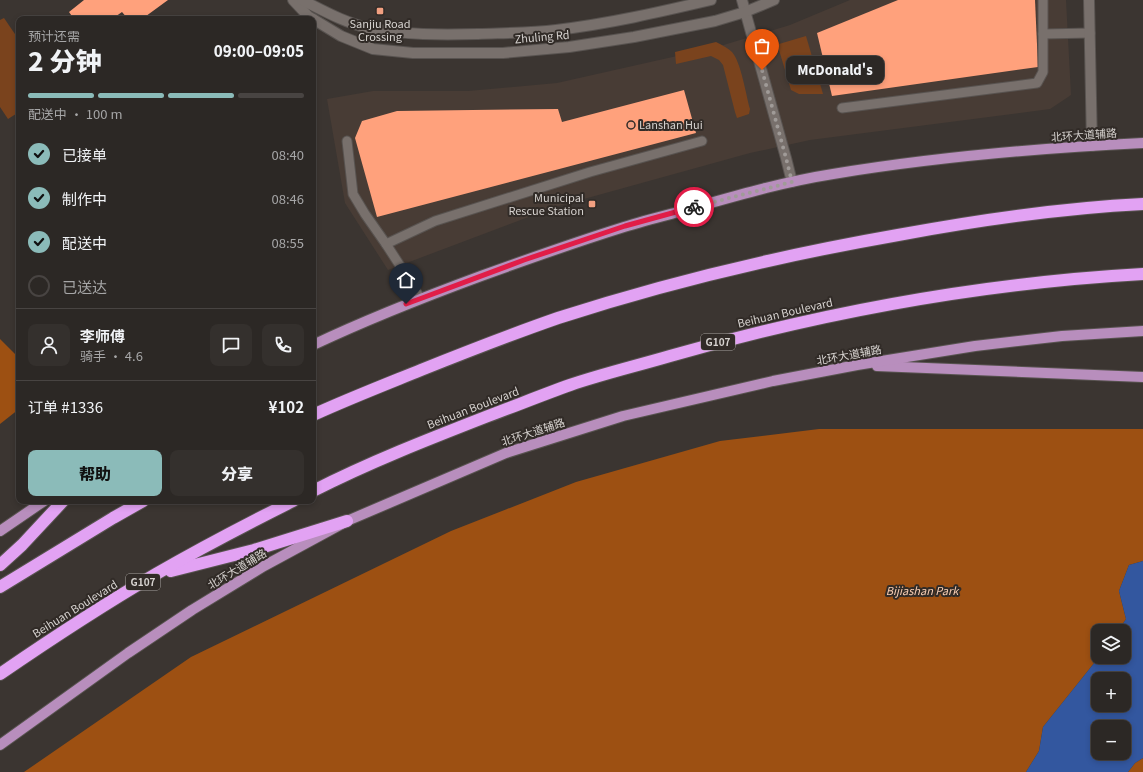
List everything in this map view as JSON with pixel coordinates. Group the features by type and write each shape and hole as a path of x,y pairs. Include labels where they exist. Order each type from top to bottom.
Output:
{"highway":[{"path":"316,415 349,399 472,350 558,318 748,265 853,243 962,224 1040,213 1143,204"},
{"name":"Beihuan Boulevard","path":"316,490 434,437 571,385 726,340 819,318 920,298 1011,285 1143,274"},
{"path":"0,565 22,545 60,504"},
{"path":"0,587 138,504"},
{"name":"Beihuan Boulevard","path":"0,674 68,628 156,574 241,527 287,504"},
{"path":"156,574 254,550 347,521"}],"main road":[{"name":"北环大道辅路","path":"316,344 420,298 524,260 625,226 792,182 832,174 962,156 1143,143"},
{"name":"北环大道辅路","path":"0,745 128,653 192,610 264,566 347,521 506,453 623,416 773,382 857,365 975,346 1062,336 1143,331"},
{"path":"857,365 1143,378"},
{"path":"0,532 40,504"}],"street":[{"name":"Zhuling Rd","path":"293,0 308,16"},
{"name":"Zhuling Rd","path":"302,0 335,17 368,28 412,34 463,35 556,30 658,12 711,0"},
{"path":"742,0 792,182"},
{"name":"Zhuling Rd","path":"316,21 341,36 373,49 413,54 503,53 569,47 634,37 715,21 745,12 774,0"},
{"path":"1090,0 1092,146"}],"lane":[{"path":"842,108 1037,83 1043,72 1043,0"},
{"path":"1043,34 1090,32"},
{"path":"347,141 353,194 420,298"},
{"path":"386,244 442,219 590,172 702,141"}],"shaded area":[{"name":"Lanshan Hui","path":"850,0 1066,0 1071,95 1050,109 810,140 750,153 555,207 388,270 345,203 327,99 373,91 468,91 557,83 717,47 790,25"},
{"path":"4,18 16,36 16,114 8,119 0,107 0,20"},
{"path":"806,36 823,94 799,94 791,90 779,50 779,44"},
{"path":"716,42 729,49 738,63 750,109 749,114 737,118 723,65 719,60 711,56 676,64 675,52"}],"green space":[{"path":"0,339 16,355 16,411 0,424"},
{"name":"Bijiashan Park","path":"819,429 1143,429 1143,561 1129,565 1119,591 1126,619 1123,624 1091,624 1091,664 1093,664 1043,727 1039,751 1026,772 24,772 191,657 451,531 576,482 720,441"},
{"path":"1143,758 1143,772 1128,772 1135,763"}],"water":[{"path":"1143,561 1143,758 1135,763 1128,772 1026,772 1039,751 1043,727 1093,664 1131,664 1131,624 1123,624 1126,619 1119,591 1129,565"}],"building":[{"path":"84,0 168,0 146,16 125,16 122,12 116,16 72,16 69,12"},
{"path":"898,0 1035,0 1038,67 832,96 817,33"},
{"path":"684,90 696,133 377,217 355,138 362,121 397,111 558,109 562,122"}],"way so far":[{"path":"694,207 792,182 762,70"}],"place":[{"name":"Sanjiu Road Crossing","path":"380,11"},
{"name":"McDonald's","path":"762,70"},
{"name":"Lanshan Hui","path":"631,125"},
{"name":"Municipal Rescue Station","path":"592,204"}],"route":[{"path":"406,304 524,260 625,226 694,207"}]}
